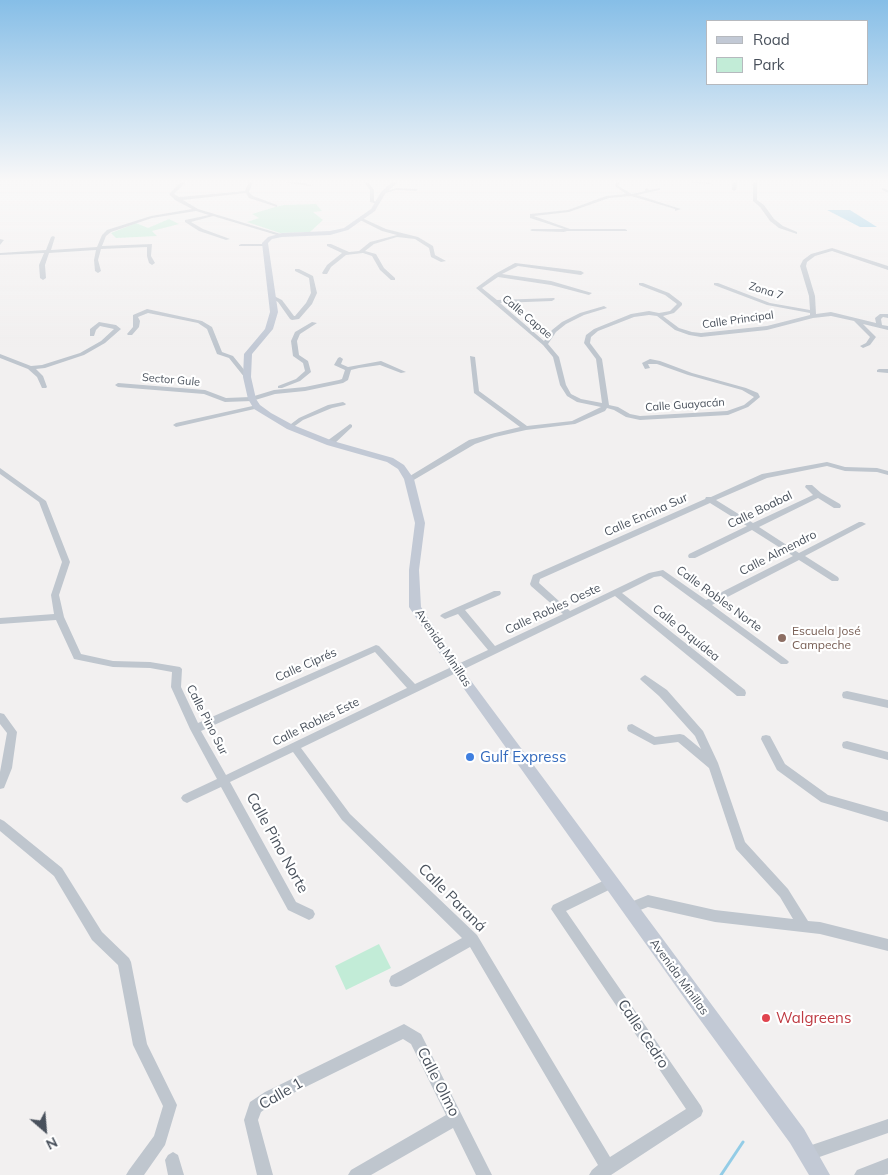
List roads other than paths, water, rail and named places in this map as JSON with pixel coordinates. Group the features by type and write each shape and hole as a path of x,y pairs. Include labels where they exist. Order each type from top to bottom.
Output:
{"street":[{"path":"43,278 42,265 53,237"},
{"path":"98,271 96,260 103,237"},
{"path":"222,237 228,239"},
{"path":"254,403 247,377 248,354 269,329 274,312 266,245 270,238 275,237"},
{"path":"361,252 365,246 372,243 398,237"},
{"path":"408,237 416,238"},
{"path":"411,237 431,247 433,256 443,261"},
{"path":"0,254 150,245 149,256 152,264"},
{"path":"241,246 266,245"},
{"path":"329,245 345,253 361,252 374,255 382,270 393,279"},
{"path":"813,314 812,296 803,266 805,261 813,255 832,249 888,268"},
{"path":"325,273 345,253"},
{"name":"Calle Capae","path":"581,273 514,265 479,288 510,312 545,344 556,357 569,395 579,401 606,405"},
{"path":"272,297 280,301 292,318 297,318 309,304 314,293 310,277 298,270"},
{"path":"497,275 551,283 589,293"},
{"path":"409,479 472,442 493,435 526,428 573,423 603,410 606,405 599,359 587,343 588,336 596,330 633,315 649,313 659,315 672,312 680,304 667,294 641,284"},
{"name":"Zona 7","path":"716,284 769,304 813,314"},
{"path":"495,302 552,299"},
{"path":"545,344 554,331 564,323 582,314 604,308"},
{"path":"130,334 136,327 137,321 134,316 147,311 200,322 210,328 219,353 231,357 247,377"},
{"name":"Calle Principal","path":"659,315 677,329 690,334 702,335 767,328 813,314 831,314 888,328"},
{"path":"879,325 878,318 882,315 888,316"},
{"path":"856,320 873,337 868,344 863,346"},
{"path":"176,425 254,403 298,380 308,372 306,362 296,356 294,341 297,334 314,323"},
{"path":"30,368 43,367 82,354 103,342 118,329 114,326 100,324 93,329 92,335"},
{"path":"0,356 30,368 40,376 44,388"},
{"path":"472,357 476,392 526,428"},
{"path":"340,359 337,365 348,369 381,363 403,372"},
{"name":"Calle Guayacán","path":"606,405 616,408 628,416 640,418 728,413 746,406 757,397 756,394 744,389 690,374 658,362 650,361 645,363 646,368"},
{"path":"274,392 305,389 342,382 348,369"},
{"path":"879,371 888,371"},
{"name":"Sector Gule","path":"118,385 205,392 225,400 254,403"},
{"name":"Avenida Minillas","path":"254,403 273,418 290,427 330,443 390,460 401,467 409,479 420,523 414,570 415,607 456,669 775,1105 808,1153 820,1175"},
{"path":"290,427 301,419 330,406 343,404"},
{"path":"330,443 350,426"},
{"name":"Calle Encina Sur","path":"569,615 534,584 536,577 709,499 765,476 827,464 845,469 877,470 888,473"},
{"path":"819,465 828,473"},
{"path":"0,470 42,501 66,562 55,595 59,618 0,621"},
{"path":"810,487 818,495 837,506"},
{"name":"Calle Boabal","path":"692,556 818,495"},
{"path":"709,499 835,579"},
{"name":"Calle Almendro","path":"706,604 862,524"},
{"name":"Calle Robles Oeste","path":"456,669 652,575 662,574"},
{"name":"Calle Robles Norte","path":"662,574 784,662"},
{"path":"445,616 497,593"},
{"name":"Calle Orquídea","path":"616,593 741,693"},
{"path":"460,610 494,651"},
{"name":"Calle Pino Sur","path":"59,618 77,657 113,664 150,665 177,669 176,687 195,729 224,781"},
{"name":"Calle Ciprés","path":"195,729 376,648 414,689"},
{"name":"Calle Robles Este","path":"187,798 456,669"},
{"path":"645,679 663,694 699,734 714,766 740,845 784,893 804,926"},
{"path":"847,695 888,704"},
{"path":"0,718 12,732 7,768 0,785"},
{"path":"632,728 654,742 680,738 714,766"},
{"path":"766,739 781,767 825,799 888,817"},
{"path":"847,745 888,756"},
{"name":"Calle Paraná","path":"295,746 346,817 472,939 602,1171"},
{"name":"Calle Pino Norte","path":"224,781 292,906 309,914"},
{"path":"0,824 58,872 97,936 124,962 140,1045 170,1105 160,1140 134,1175"},
{"name":"Calle Cedro","path":"602,1171 696,1110 557,909 611,883"},
{"path":"630,908 648,901 715,916 804,926 888,945"},
{"path":"396,981 472,939"},
{"name":"Calle Olmo","path":"341,1062 404,1031 416,1039 484,1175"},
{"name":"Calle 1","path":"265,1175 251,1120 255,1107 270,1097 341,1062"},
{"path":"356,1175 456,1118"},
{"path":"808,1153 888,1126"},
{"path":"862,1175 888,1166"}],"waterway":[{"path":"721,1175 743,1142"}],"place":[{"name":"Escuela José Campeche","path":"782,638"},
{"name":"Gulf Express","path":"470,757"},
{"name":"Walgreens","path":"766,1018"}]}
